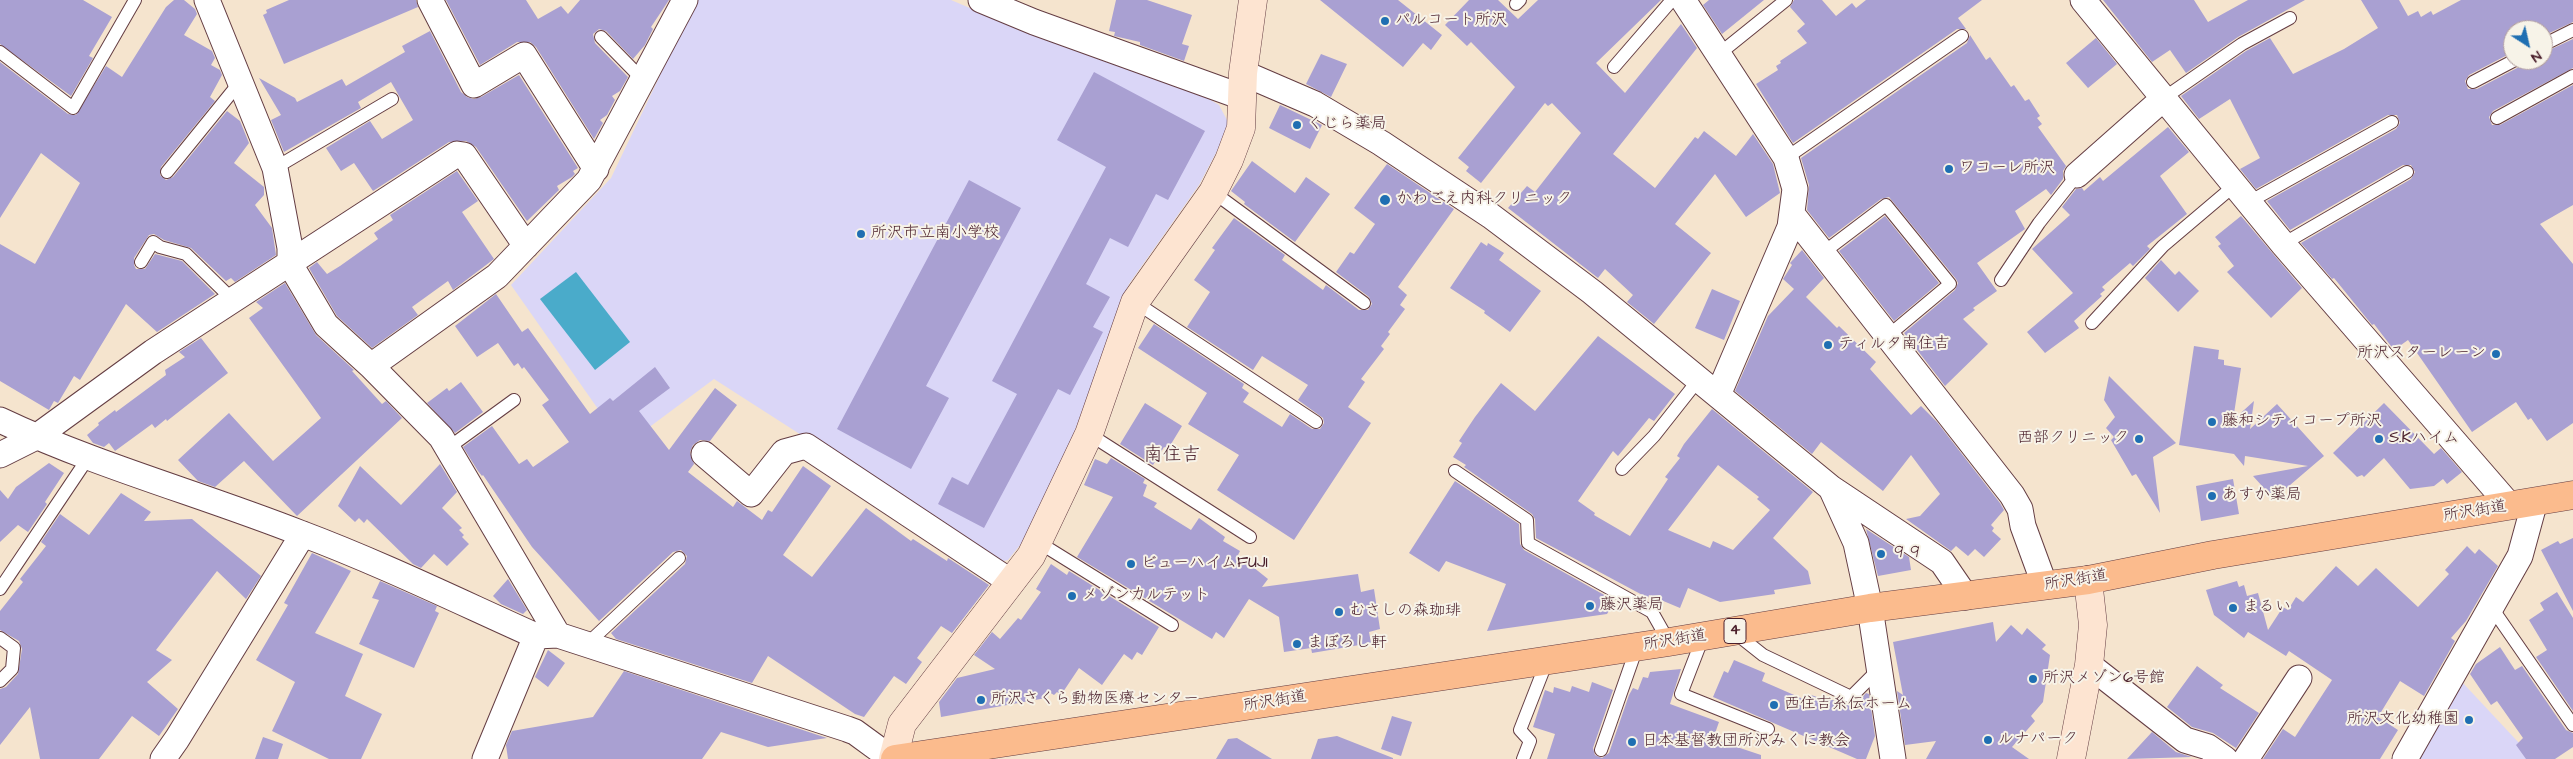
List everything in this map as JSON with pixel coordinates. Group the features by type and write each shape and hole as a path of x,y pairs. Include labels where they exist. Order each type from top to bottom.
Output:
{"main road":[{"name":"所沢街道","path":"893,759 1703,637 1870,608 2088,580 2213,555 2573,495"}],"street":[{"path":"207,0 275,168 290,248 290,264 326,325 372,366 441,437 547,635"},
{"path":"430,0 474,85 524,55 596,169"},
{"path":"372,366 497,276 589,180 685,0"},
{"path":"981,0 1034,22 1243,85 1315,104 1381,142 1463,197 1592,292 1831,488 1942,562 1966,597"},
{"path":"0,420 88,458 199,495 303,534 547,635 586,645 855,732 893,759 902,724 1031,556 1088,434 1135,302 1212,192 1229,160 1241,128 1243,85 1253,0"},
{"path":"2083,0 2283,244 2523,504 2520,556 2404,759"},
{"path":"1684,2 1786,158 1795,189 1790,227 1718,395"},
{"path":"2077,174 2164,98"},
{"path":"0,455 36,437 153,352 457,154 464,155 526,246"},
{"path":"1792,214 1889,335 2012,495 2020,509 2023,526 2045,586"},
{"path":"704,454 752,494 784,452 806,446 1011,582"},
{"path":"1831,488 1856,543 1870,608 1893,759"},
{"path":"163,759 178,739 303,534"},
{"path":"2071,759 2089,665 2093,624 2088,580"},
{"path":"485,759 547,635"},
{"path":"2089,665 2185,740 2208,747 2225,759"},
{"path":"2246,759 2299,678"}],"lane":[{"path":"0,52 73,108 135,0"},
{"path":"1719,54 1786,0"},
{"path":"1614,67 1684,2"},
{"path":"2164,98 2242,44 2290,18"},
{"path":"2553,40 2573,30"},
{"path":"1786,158 1962,36"},
{"path":"601,37 642,80"},
{"path":"2472,82 2503,66"},
{"path":"2497,118 2573,76"},
{"path":"167,172 240,82"},
{"path":"275,168 392,99"},
{"path":"2092,323 2163,246 2242,194 2392,122"},
{"path":"2283,244 2407,172"},
{"path":"2001,280 2039,223 2077,174"},
{"path":"1212,192 1364,303"},
{"path":"1824,252 1886,205 1950,284 1889,335"},
{"path":"141,262 153,242 160,247 186,254 233,300"},
{"path":"1135,302 1316,422"},
{"path":"1622,469 1654,436 1699,379"},
{"path":"448,448 514,400"},
{"path":"1088,434 1250,537"},
{"path":"0,589 88,458"},
{"path":"1455,471 1527,520 1528,543 1652,612 1669,642"},
{"path":"1038,542 1172,625"},
{"path":"586,645 679,558"},
{"path":"2492,608 2573,725"},
{"path":"1734,631 1763,655 1852,697 1879,668"},
{"path":"1703,637 1681,694 1768,730"},
{"path":"0,638 14,648 12,669 0,681"},
{"path":"1601,750 1637,647"},
{"path":"1524,759 1530,741 1520,730 1547,661"}],"shaded area":[{"name":"所沢市立南小学校","path":"696,0 951,0 1017,28 1209,99 1219,105 1227,120 1227,132 1199,185 1129,284 1067,452 1029,534 1008,560 999,562 714,379 624,446 511,285 611,178"},
{"name":"所沢文化幼稚園","path":"2462,682 2534,759 2418,759"}],"water":[{"path":"576,272 630,342 595,370 540,299"}],"building":[{"path":"0,0 83,0 112,17 89,56 93,58 71,96 0,44"},
{"path":"174,0 184,0 195,9 197,14 184,35 212,51 215,58 211,65 220,70 222,75 210,97 215,101 161,167 160,175 166,180 173,177 227,111 240,121 249,143 234,163 264,187 264,195 255,205 272,228 276,255 235,282 231,278 226,281 191,248 164,240 154,234 149,235 134,258 136,269 145,269 155,254 182,261 215,294 157,332 126,304 80,380 74,376 58,403 54,401 49,410 0,381 0,244 35,264 80,183 41,153 0,218 0,62 68,114 76,115 106,66 122,77 166,7"},
{"path":"289,0 416,0 418,7 284,64 263,15 267,13 266,10"},
{"path":"446,0 526,0 538,19 561,6 568,14 580,0 669,0 651,27 653,29 645,45 633,59 606,31 599,29 593,34 595,43 628,77 620,91 612,96 615,100 607,115 600,120 603,123 594,139 536,47 530,42 517,42 480,65"},
{"path":"1116,0 1147,0 1192,15 1182,44 1189,46 1184,61 1140,45 1140,42 1114,36 1115,32 1109,31"},
{"name":"パルコート所沢","path":"1320,0 1398,0 1442,35 1431,50 1423,43 1403,67"},
{"path":"1469,0 1498,0 1518,19 1538,0 1661,0 1596,63 1625,93 1681,24 1697,48 1613,154 1655,188 1695,137 1698,139 1704,131 1736,156 1753,134 1773,164 1780,193 1746,217 1715,174 1675,224 1711,253 1654,324 1627,302 1633,295 1605,269 1598,278 1508,208 1527,186 1535,192 1581,133 1552,103 1548,106 1545,103 1481,183 1466,171 1469,167 1458,158 1515,87 1471,42 1467,46 1445,25"},
{"path":"1709,0 1764,0 1722,34 1703,5"},
{"path":"1794,0 1822,0 1836,16 1852,3 1856,8 1866,0 1982,0 1958,18 1966,29 1957,29 1793,143 1756,84 1778,70 1776,66 1781,63 1780,61 1807,43 1797,31 1805,24 1790,7"},
{"path":"2103,0 2194,0 2208,22 2248,0 2305,0 2238,37 2186,73 2170,50 2152,62"},
{"path":"2361,0 2399,0 2408,16 2418,11 2421,17 2431,11 2433,15 2461,0 2573,0 2573,22 2553,31 2553,20 2503,20 2503,57 2469,75 2465,81 2468,89 2477,89 2513,70 2553,70 2553,48 2573,39 2573,68 2493,111 2489,117 2492,125 2500,125 2573,85 2573,205 2540,224 2573,264 2573,423 2547,441 2531,418 2528,420 2516,402 2472,432 2408,340 2394,350 2374,324 2372,325 2334,278 2332,279 2301,243 2411,179 2415,172 2411,165 2403,165 2290,230 2267,201 2396,129 2400,123 2397,115 2388,115 2256,189 2240,169 2260,158 2230,99 2199,119 2181,96 2246,51 2270,38 2293,74 2344,49 2378,28"},
{"path":"430,31 461,92 467,97 474,99 481,97 519,75 578,168 573,171 575,174 572,177 557,186 559,190 527,221 476,147 466,141 449,142 373,191 354,163 341,171 326,148 370,121 382,139 413,120 391,82 358,102 361,108 284,152 271,120 281,115 259,78 295,98 297,102 342,79 346,86 405,52 402,46"},
{"path":"1970,35 1986,60 1990,57 2011,87 2014,85 2025,101 2029,99 2040,116 2037,118 2042,124 2038,127 2066,166 2063,171 2063,179 2051,195 2046,189 2015,211 2025,229 1977,263 1997,291 1973,308 1975,310 1963,319 1988,344 1945,386 1904,333 1955,290 1958,283 1956,279 1889,197 1881,199 1829,238 1807,210 1809,185 1801,158 1967,43"},
{"path":"2096,38 2117,64 2088,88 2066,63"},
{"path":"1321,54 1347,64 1331,97 1306,84"},
{"path":"1094,72 1205,131 1168,200 1156,194 1128,247 1110,238 1086,284 1110,297 1093,327 1103,332 1070,395 1058,389 984,528 938,504 952,477 968,485 1017,394 992,381 1106,167 1057,140"},
{"path":"1280,105 1322,125 1310,149 1269,128"},
{"path":"2168,127 2189,152 2160,176 2187,214 2147,246 2150,249 2133,266 2130,263 2102,287 2105,290 2100,294 2102,296 2074,321 2079,328 2045,353 2027,332 2073,293 2032,249 2070,215 2062,207 2076,189 2082,188 2084,191 2100,177 2103,181"},
{"path":"1252,161 1295,193 1306,177 1330,194 1295,242 1244,204 1245,202 1231,191"},
{"path":"1387,164 1454,209 1398,287 1407,295 1400,305 1405,309 1388,332 1390,334 1381,346 1384,349 1361,379 1365,382 1348,407 1371,423 1294,540 1217,490 1239,455 1188,424 1207,393 1138,348 1154,324 1244,384 1242,388 1249,393 1243,402 1282,427 1290,414 1312,429 1320,429 1324,423 1323,418 1298,400 1308,385 1262,356 1253,370 1187,327 1210,292 1194,280 1215,250 1212,248 1234,218 1285,255 1282,260 1323,290 1326,285 1359,310 1368,310 1372,304 1369,297 1336,272 1350,252 1354,254 1375,224 1354,208"},
{"path":"457,171 478,201 462,212 494,259 453,290 448,281 412,307 418,315 372,348 337,316 309,268 317,262 327,274 340,266 378,239 374,233 393,220 390,215"},
{"path":"969,180 1021,208 926,386 949,398 911,469 837,429"},
{"path":"1885,216 1939,283 1894,321 1839,251"},
{"path":"2241,216 2302,288 2271,318 2227,272 2234,266 2218,246 2221,244 2215,237"},
{"path":"1481,242 1487,246 1488,243 1504,253 1499,260 1541,291 1510,332 1484,313 1485,311 1450,288"},
{"path":"1802,250 1824,278 1806,297 1837,328 1839,326 1876,362 1870,369 1911,415 1921,406 1937,422 2000,503 2004,510 1991,525 1994,528 1992,531 2001,539 1984,557 1975,549 1968,556 1956,546 1951,551 1906,519 1920,516 1940,494 1911,455 1883,491 1821,442 1812,454 1735,391 1768,316 1794,289 1783,279 1792,265 1790,263"},
{"path":"2161,260 2175,275 2179,271 2199,291 2178,312 2145,278"},
{"path":"285,283 316,335 354,370 352,371 382,404 386,401 402,418 297,516 244,461 215,487 198,481 178,460 229,413 273,461 321,418 249,318 263,308 256,302"},
{"path":"1712,289 1740,301 1724,340 1695,328"},
{"path":"496,294 522,332 528,328 590,414 610,398 613,401 655,367 670,388 639,411 669,450 715,388 737,405 710,441 700,440 693,445 690,452 694,464 688,472 733,507 737,501 762,520 768,510 772,512 803,466 831,486 783,555 812,577 866,508 911,541 913,539 947,561 948,558 989,585 952,633 941,626 917,658 922,662 906,684 894,676 864,717 855,714 768,656 752,683 616,639 611,633 685,564 687,556 681,550 673,552 599,621 532,547 463,447 492,426 519,464 527,459 533,467 569,442 542,405 549,400 524,367 522,369 518,363 514,366 498,343 477,357 455,326"},
{"path":"1598,336 1675,394 1654,421 1649,418 1618,456 1613,451 1578,501 1595,513 1594,515 1630,536 1668,479 1665,477 1680,458 1677,456 1684,444 1712,409 1813,492 1773,538 1808,571 1811,584 1774,590 1775,594 1720,602 1688,588 1680,608 1649,595 1648,598 1536,538 1535,519 1532,514 1464,467 1466,465 1453,457 1462,443 1459,441 1501,383 1535,411","holes":["1718,465 1759,497 1757,499 1770,510 1733,550 1713,541 1710,548 1668,530"]},
{"path":"201,338 228,373 167,421 166,419 155,428 152,424 115,451 109,443 104,447 93,443 87,435 99,425 98,423 166,375 165,370 185,357 179,352"},
{"name":"藤和シティコープ所沢","path":"2194,346 2219,350 2218,359 2224,360 2224,365 2241,368 2233,420 2254,401 2250,429 2277,404 2324,456 2276,497 2274,495 2272,497 2253,476 2308,466 2245,456 2244,466 2234,454 2179,445"},
{"name":"西部クリニック","path":"2109,376 2176,443 2153,457 2160,513 2136,474 2132,476 2111,440 2114,437 2106,428 2115,417 2104,400"},
{"path":"461,382 483,412 455,433 427,403 447,388 449,391"},
{"path":"1145,403 1182,426 1168,449 1164,447 1153,465 1120,444"},
{"name":"S.Kハイム","path":"2384,403 2434,454 2441,448 2462,472 2447,484 2443,479 2434,486 2410,489 2384,458 2364,477 2362,475 2357,477 2333,453"},
{"path":"1111,458 1145,479 1143,483 1147,485 1143,496 1157,503 1154,507 1191,530 1199,518 1225,537 1223,541 1240,551 1238,555 1268,579 1262,587 1358,574 1361,592 1374,589 1380,629 1369,632 1371,643 1312,653 1311,648 1284,652 1279,617 1249,599 1224,638 1216,632 1212,639 1077,557 1113,497 1084,485 1095,459 1107,464"},
{"path":"49,463 64,473 45,502 47,504 28,532 18,525 0,542 0,490 8,499 16,487"},
{"path":"440,464 457,492 442,508 462,528 459,530 464,535 462,537 469,544 447,566 434,554 421,568 413,564 367,519 364,523 359,518 355,522 338,506 360,466 401,505"},
{"name":"あすか薬局","path":"2233,479 2239,514 2201,521 2196,486"},
{"path":"1455,481 1519,524 1520,544 1524,550 1615,601 1607,614 1487,631 1506,584 1446,561 1439,572 1409,553"},
{"path":"121,493 151,512 144,521 192,519 261,576 246,599 217,571 156,650 172,660 147,682 178,709 159,736 132,716 99,759 40,759 30,707 0,745 0,689 6,687 18,674 22,649 19,641 0,630 0,611 23,582 20,579 46,546 41,542 60,514 89,535"},
{"path":"1866,529 1909,557 1911,570 1878,576"},
{"path":"2573,538 2573,611 2541,550 2558,541 2560,544"},
{"path":"2467,546 2475,554 2479,549 2498,566 2466,621 2451,638 2455,641 2424,696 2400,681 2378,717 2398,730 2380,759 2263,759 2283,729 2295,737 2332,680 2289,651 2286,656 2248,632 2244,638 2214,615 2206,590 2237,581 2239,587 2244,585 2247,596 2258,593 2268,630 2283,607 2288,610 2296,597 2303,602 2336,566 2358,586 2376,568 2418,607 2449,574 2445,570"},
{"path":"312,553 351,571 315,633 363,654 345,696 382,714 361,759 329,759 272,731 295,682 256,660 288,605 284,603"},
{"path":"1051,564 1067,575 1069,571 1159,627 1142,655 1137,652 1132,660 1124,654 1102,685 1079,668 1061,695 1057,692 1054,695 1049,692 1046,698 941,717 939,702 957,678 995,669 974,655 992,632 1000,639 1018,618 1021,620 1041,592 1036,589"},
{"path":"508,579 527,610 523,614 501,604 493,596"},
{"path":"380,581 437,606 435,611 439,613 414,668 359,644 379,600 372,598"},
{"path":"2557,592 2573,618 2573,711 2536,657 2547,650 2529,620 2544,610 2540,603"},
{"path":"1993,622 1996,642 2011,625 2022,635 2027,628 2046,645 2042,649 2050,655 2043,702 2031,716 2035,721 2012,747 2029,759 1926,759 1936,741 1905,745 1897,691 1903,695 1893,642"},
{"path":"2500,647 2515,670 2522,666 2566,730 2573,733 2573,747 2555,759 2526,759 2516,745 2523,738 2497,701 2491,705 2470,674 2476,664"},
{"path":"548,650 565,663 548,687 535,677"},
{"path":"1734,660 1765,673 1762,681 1808,701 1811,695 1827,700 1828,698 1844,705 1845,703 1856,705 1866,693 1869,694 1875,736 1866,759 1857,759 1713,697 1724,671 1728,673"},
{"path":"2197,666 2223,685 2220,688 2259,713 2236,748 2213,733 2192,727 2167,707"},
{"path":"1681,669 1670,704 1719,722 1713,739 1761,755 1761,759 1547,759 1555,734 1533,727 1545,690 1553,693 1554,687 1570,692 1572,686 1589,692 1592,682 1613,690 1593,748 1595,755 1602,758 1609,753 1633,688 1638,690 1643,677 1648,678 1650,672"},
{"path":"624,671 827,738 768,747 721,732 702,759 508,759 506,745 512,731 593,717"},
{"path":"1392,716 1412,722 1401,756 1381,749"},
{"path":"2152,732 2176,752 2192,757 2127,759"},
{"path":"1337,736 1393,759 1311,759 1318,739"},
{"path":"263,737 283,744 278,759 255,759"},
{"path":"1237,738 1272,759 1216,759 1228,739"}],"place":[{"name":"パルコート所沢","path":"1385,21"},
{"name":"くじら薬局","path":"1297,125"},
{"name":"ワコーレ所沢","path":"1949,169"},
{"name":"かわごえ内科クリニック","path":"1385,200"},
{"name":"所沢市立南小学校","path":"861,234"},
{"name":"ティルタ南住吉","path":"1828,345"},
{"name":"所沢スターレーン","path":"2496,354"},
{"name":"藤和シティコープ所沢","path":"2212,422"},
{"name":"西部クリニック","path":"2139,439"},
{"name":"S.Kハイム","path":"2379,439"},
{"name":"あすか薬局","path":"2212,496"},
{"name":"９９","path":"1881,554"},
{"name":"ビューハイムFUJI","path":"1131,564"},
{"name":"メゾンカルテット","path":"1072,596"},
{"name":"藤沢薬局","path":"1590,606"},
{"name":"まるい","path":"2233,608"},
{"name":"むさしの森珈琲","path":"1339,612"},
{"name":"まぼろし軒","path":"1297,644"},
{"name":"所沢メゾン6号館","path":"2033,679"},
{"name":"所沢さくら動物医療センター","path":"981,700"},
{"name":"西住吉糸伝ホーム","path":"1774,705"},
{"name":"所沢文化幼稚園","path":"2469,720"},
{"name":"ルナパーク","path":"1988,740"},
{"name":"日本基督教団所沢みくに教会","path":"1632,742"}],"district":[{"name":"南住吉","path":"1172,456"}]}
